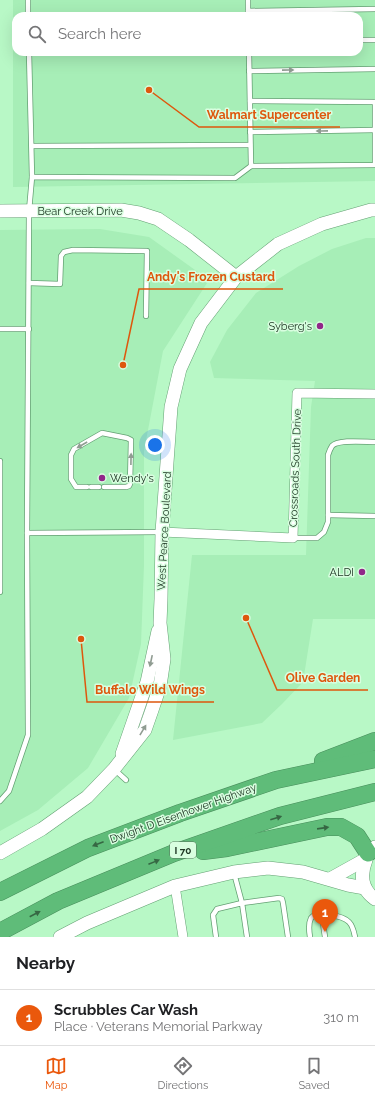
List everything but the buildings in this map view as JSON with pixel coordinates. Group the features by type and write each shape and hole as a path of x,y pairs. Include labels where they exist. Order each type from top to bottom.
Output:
{"highway":[{"path":"276,780 375,741"},
{"name":"Dwight D Eisenhower Highway","path":"0,892 88,848 180,812 276,780 375,759"},
{"name":"I 70","path":"0,932 58,901 174,853 280,816 375,792"},
{"path":"174,853 227,848 327,827 341,827 356,836 370,853"}],"street":[{"name":"Bear Creek Drive","path":"0,211 122,210 140,213 158,219 189,240 236,277"},
{"name":"West Pearce Boulevard","path":"0,853 42,829 87,797 117,765 147,682 160,623 162,532 171,407 180,369 201,323 236,277 278,244 322,224 375,210"},
{"name":"Crossroads South Drive","path":"162,532 293,538 297,393 375,394"},
{"path":"330,879 370,853"},
{"path":"370,853 364,865 362,876 365,888 375,899"},
{"path":"60,937 87,923 175,886 234,872 268,868 303,872 348,885 365,888"},
{"path":"175,886 183,937"}],"lane":[{"path":"28,0 28,12"},
{"path":"248,0 248,12"},
{"path":"280,12 375,9"},
{"path":"363,40 375,40"},
{"path":"0,802 9,791 28,735 27,533 29,211 32,177 29,56"},
{"path":"249,56 251,166"},
{"path":"249,71 375,69"},
{"path":"32,177 235,178 251,166 374,165 375,102 250,101"},
{"path":"250,132 374,130"},
{"path":"32,146 250,145"},
{"path":"29,284 60,284 61,256 64,252 73,250 147,251 146,316"},
{"path":"0,329 29,329"},
{"path":"102,433 131,440 129,486 89,487 76,487 71,479 71,455 74,449 102,433"},
{"path":"293,538 317,538 324,532 328,522 328,455 332,446 336,443 344,442 375,442"},
{"path":"0,462 0,592"},
{"path":"328,515 375,516"},
{"path":"27,533 162,532"},
{"path":"117,765 126,780"},
{"path":"234,872 242,903 247,937"},
{"path":"216,937 213,914 217,909 242,903 279,898 282,899 283,902 288,937"},
{"path":"310,937 309,924 311,919 318,914 343,918 348,921 354,930 355,937"},
{"path":"325,937 323,921 325,917 330,915"}],"shaded area":[{"path":"13,0 375,0 375,181 13,187 13,56 363,56 363,12 13,12"},
{"path":"100,229 149,237 209,280 163,351 144,451 144,565 141,644 129,698 88,768 38,810 0,831 0,230"},
{"path":"366,238 375,238 375,619 313,619 303,682 262,723 173,740 192,555 306,555 311,407 315,381 214,378 210,362 227,330 256,293 299,266 332,249"}],"place":[{"name":"Walmart Supercenter","path":"149,90"},
{"name":"Syberg's","path":"320,326"},
{"name":"Andy's Frozen Custard","path":"123,365"},
{"name":"Wendy's","path":"102,478"},
{"name":"ALDI","path":"362,572"},
{"name":"Olive Garden","path":"246,618"},
{"name":"Buffalo Wild Wings","path":"81,639"},
{"name":"Scrubbles Car Wash","path":"325,932"}]}
